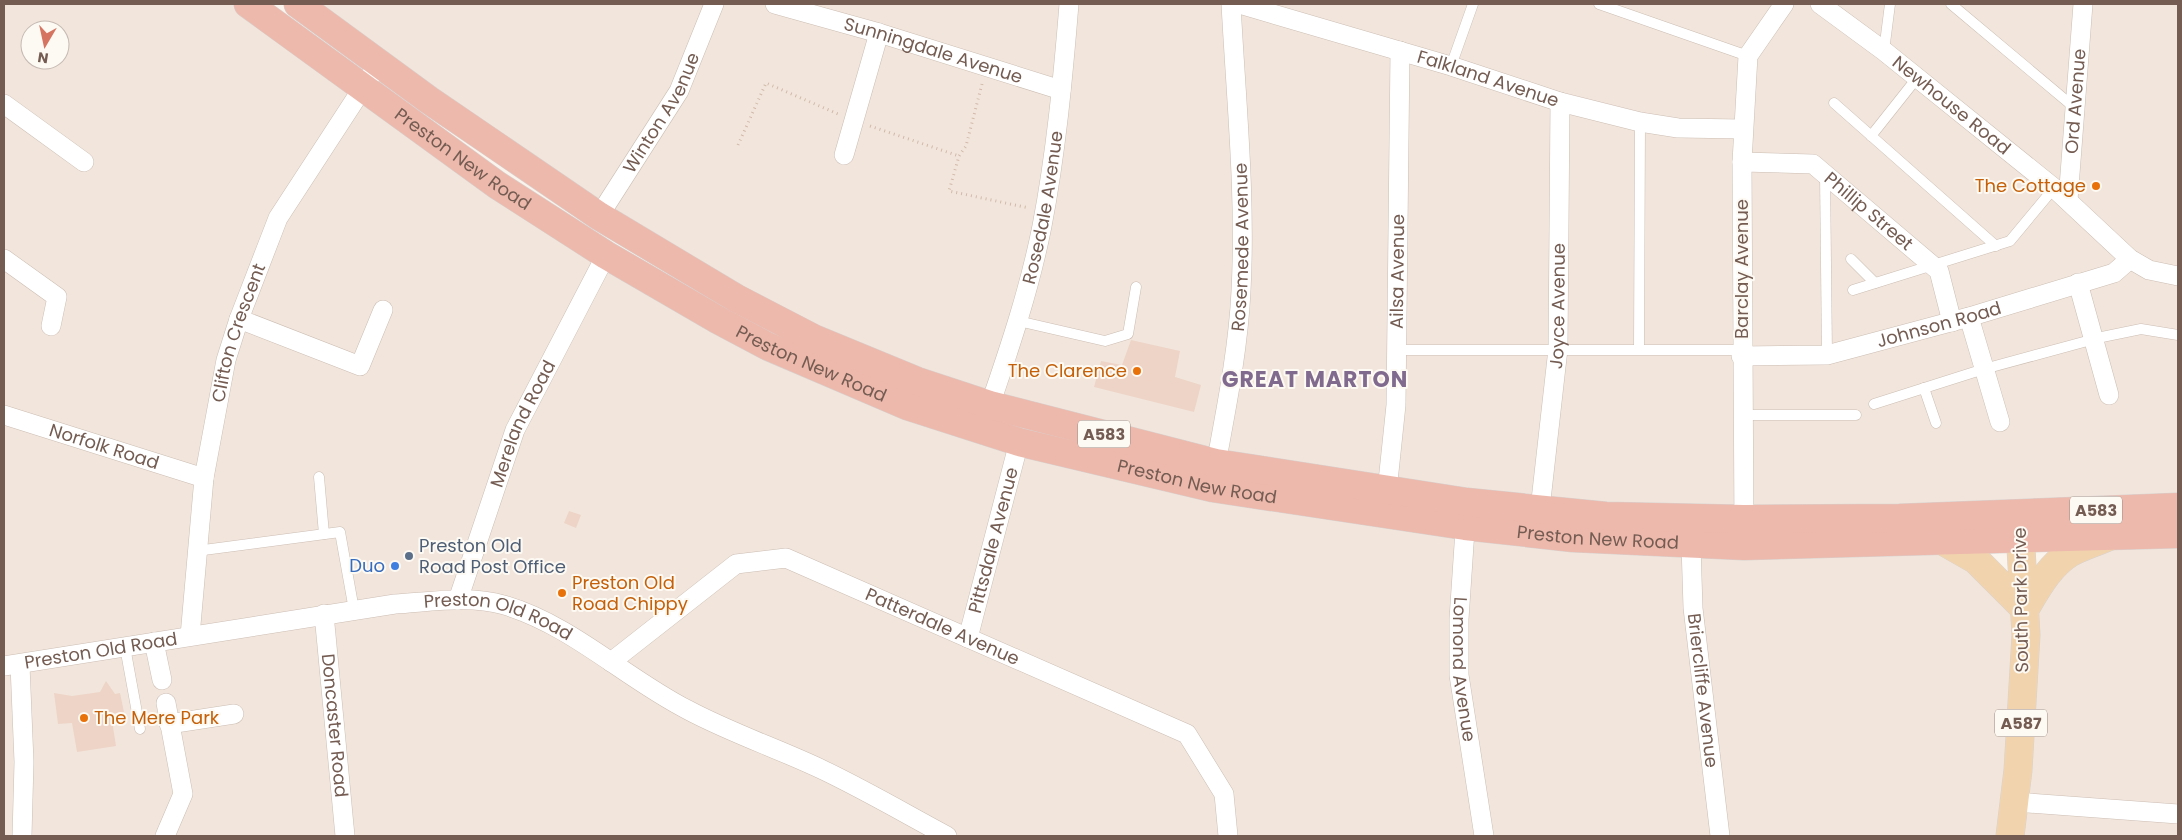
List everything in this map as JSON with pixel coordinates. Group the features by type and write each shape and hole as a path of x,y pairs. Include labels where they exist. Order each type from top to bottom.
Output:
{"highway":[{"name":"Preston New Road","path":"248,4 497,185 606,255 718,320 767,346 908,406 1019,442 1214,476 1466,514 1540,509 1606,516 1744,520 1899,518 2020,525 2110,536 2178,534"},
{"name":"Preston New Road","path":"298,4 429,100 599,216 736,298 815,339 917,381 1214,476 1387,491 1466,514 1573,538 1691,545 1744,546 1941,540 2020,525 2176,507"}],"main road":[{"name":"South Park Drive","path":"2010,836 2015,802 2025,654 2025,608 2020,525"},
{"name":"A583","path":"2025,608 2044,578 2061,560 2071,553 2110,536"},
{"path":"1941,540 1976,560 2025,608"}],"street":[{"name":"Winton Avenue","path":"599,216 679,91 714,4"},
{"name":"Sunningdale Avenue","path":"775,4 879,33 1062,90"},
{"name":"Rosedale Avenue","path":"990,405 1018,321 1044,211 1062,90 1069,4"},
{"name":"Rosemede Avenue","path":"1214,476 1235,350 1241,293 1242,244 1231,4"},
{"name":"Falkland Avenue","path":"1239,4 1451,66 1560,102 1640,122 1678,128 1742,129"},
{"name":"Barclay Avenue","path":"1744,546 1742,129 1748,56 1784,4"},
{"name":"Newhouse Road","path":"1820,4 1884,51 2054,188 2130,259 2149,270 2178,276"},
{"name":"Ord Avenue","path":"2068,200 2084,4"},
{"path":"844,155 879,33"},
{"name":"Ailsa Avenue","path":"1387,491 1396,405 1400,51"},
{"name":"Clifton Crescent","path":"190,636 204,478 226,360 239,319 278,218 379,63"},
{"name":"Joyce Avenue","path":"1540,509 1558,349 1560,102"},
{"path":"4,104 84,162"},
{"name":"Phillip Street","path":"1742,162 1813,164 1939,271 1984,369 2000,422"},
{"name":"Mereland Road","path":"458,600 515,430 606,255"},
{"path":"4,259 57,297 51,326"},
{"name":"Johnson Road","path":"1742,353 1827,355 1960,319 2114,273 2130,259"},
{"path":"2078,283 2109,395"},
{"path":"239,319 360,366 383,310"},
{"name":"Norfolk Road","path":"4,415 204,478"},
{"name":"Pittsdale Avenue","path":"968,638 1019,442"},
{"name":"Lomond Avenue","path":"1466,514 1459,620 1459,675 1484,836"},
{"name":"Briercliffe Avenue","path":"1691,545 1693,608 1720,836"},
{"name":"Patterdale Avenue","path":"611,662 736,564 786,558 1187,734 1224,794 1228,836"},
{"name":"Preston Old Road","path":"12,666 395,604 458,600 502,604 524,611 557,628 645,686 689,711 825,771 947,836"},
{"name":"Doncaster Road","path":"324,614 345,836"},
{"path":"154,642 162,680"},
{"path":"12,666 24,762 22,836"},
{"path":"165,836 183,794 166,703"},
{"path":"169,724 234,714"},
{"path":"2015,802 2178,814"}],"lane":[{"path":"1451,66 1473,4"},
{"path":"1599,4 1748,56"},
{"path":"1884,51 1890,4"},
{"path":"1951,4 2075,108"},
{"path":"1871,136 1917,78"},
{"path":"1834,103 1996,246"},
{"path":"1639,348 1640,122"},
{"path":"1825,174 1827,355"},
{"path":"1853,290 2010,241 2054,188"},
{"path":"1851,259 1875,283"},
{"path":"1018,321 1106,341 1120,337 1128,334 1136,287"},
{"path":"1874,404 1984,369 2093,339 2141,329 2178,335"},
{"path":"1397,350 1639,348 1742,353"},
{"path":"1924,388 1936,424"},
{"path":"1742,415 1856,415"},
{"path":"319,477 324,534"},
{"path":"196,552 340,532 354,610"},
{"path":"125,647 140,729"}],"path":[{"path":"986,66 966,146 959,156 949,191 1044,211"}],"shaded area":[{"path":"4,4 248,4 648,280 1019,442 1941,540 2002,588 2071,553 2178,534 2178,836 4,836"},
{"path":"298,4 2178,4 2178,505 2121,510 1467,502 990,405 736,298"}],"building":[{"name":"The Clarence","path":"1131,340 1180,351 1175,377 1201,385 1194,412 1094,387 1101,361 1122,365"},
{"path":"569,511 581,515 576,528 564,523"},
{"name":"The Mere Park","path":"106,681 115,694 120,693 124,712 111,714 116,746 77,752 72,723 58,724 54,693 72,696 100,692"}],"place":[{"name":"The Cottage","path":"2096,186"},
{"name":"The Clarence","path":"1137,371"},
{"name":"Preston Old Road Post Office","path":"409,556"},
{"name":"Duo","path":"395,566"},
{"name":"Preston Old Road Chippy","path":"562,593"},
{"name":"The Mere Park","path":"84,718"}],"district":[{"name":"GREAT MARTON","path":"1315,379"}]}
